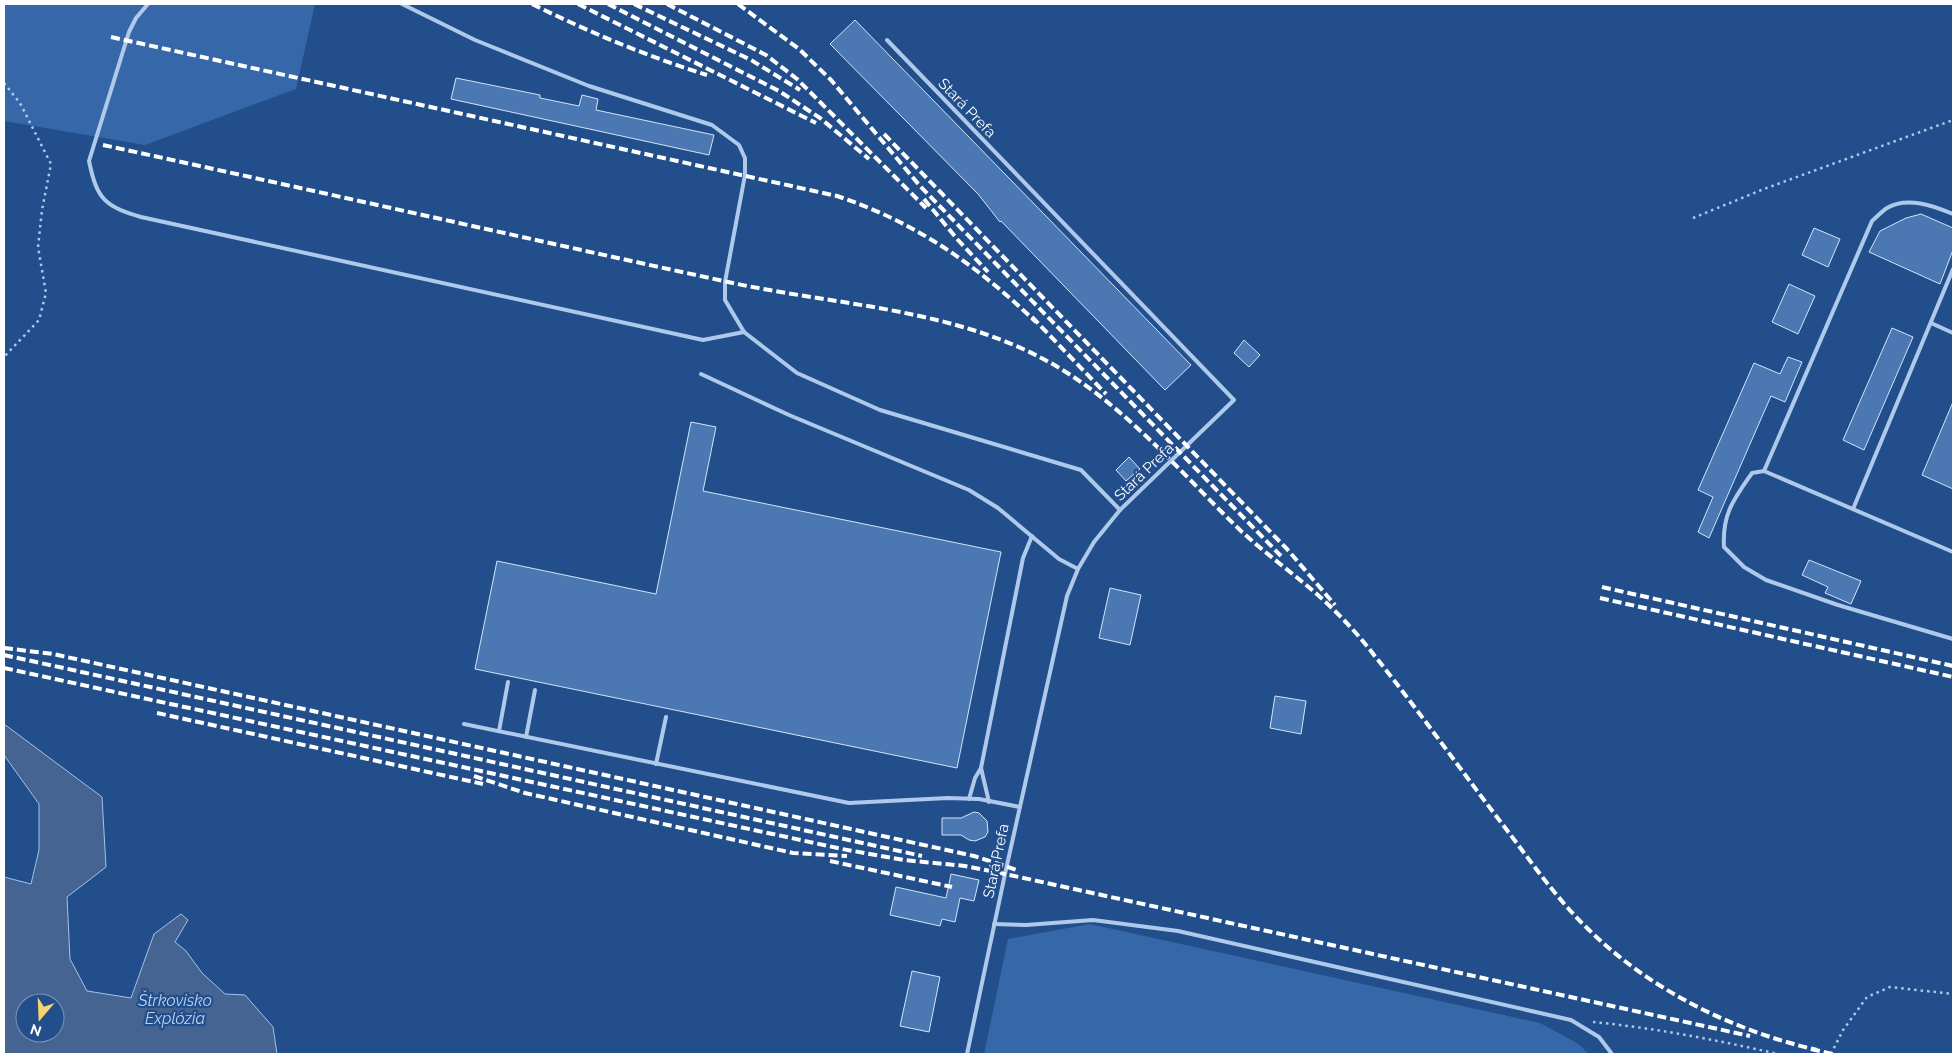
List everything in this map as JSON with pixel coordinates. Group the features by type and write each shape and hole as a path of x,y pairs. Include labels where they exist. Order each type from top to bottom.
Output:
{"lane":[{"path":"148,4 136,18 129,32 89,161 94,181 101,196 116,210 703,340 744,332"},
{"path":"402,4 475,40 589,86 712,125 739,145 745,158 745,175 725,282 725,300 744,332 797,372 880,410 1081,470 1120,510"},
{"name":"Stará Prefa","path":"887,40 1234,400 1120,510 1094,542 1078,569 1067,596 967,1054"},
{"path":"1764,471 1872,221 1888,207 1908,202 1941,209 1953,214"},
{"path":"1854,509 1953,269"},
{"path":"1931,323 1953,333"},
{"path":"701,374 789,415 969,490 998,508 1059,559 1078,569"},
{"path":"1953,552 1764,471 1752,473 1732,502 1723,530 1724,547 1744,567 1766,580 1838,606 1953,639"},
{"path":"969,799 981,768 1023,558 1032,536"},
{"path":"498,731 508,682"},
{"path":"526,737 535,690"},
{"path":"656,764 666,717"},
{"path":"464,724 849,803 948,798 969,799 1020,808"},
{"path":"981,768 989,802"},
{"path":"994,924 1021,926 1093,920 1178,931 1571,1020 1599,1037 1612,1054"}],"path":[{"path":"4,83 20,103 51,164 42,210 38,247 46,293 39,320 4,357"},
{"path":"1693,218 1764,189 1953,120"},
{"path":"1831,1054 1843,1030 1867,998 1890,987 1953,994"},
{"path":"1571,1020 1641,1028 1723,1042 1778,1054"}],"shaded area":[{"path":"4,4 315,4 296,89 145,145 4,121"},
{"path":"1090,924 1540,1023 1577,1043 1589,1054 984,1054 1008,939"}],"water":[{"name":"Štrkovisko Explózia","path":"4,724 102,797 106,867 67,897 70,959 87,991 131,998 154,934 181,914 188,920 175,942 186,951 202,973 225,994 245,995 273,1027 277,1054 4,1054 4,877 31,884 39,850 39,804 4,755"}],"building":[{"path":"855,20 1191,365 1165,390 1000,222 978,194 830,44"},
{"path":"456,78 540,95 540,98 579,106 582,95 598,99 596,110 714,135 709,155 451,99"},
{"path":"1921,214 1953,228 1953,250 1940,284 1869,252 1880,231 1906,218"},
{"path":"1814,228 1840,239 1828,267 1802,255"},
{"path":"1789,284 1815,296 1798,334 1772,322"},
{"path":"1892,328 1913,337 1864,450 1843,440"},
{"path":"1244,340 1260,355 1249,367 1234,353"},
{"path":"1788,357 1802,362 1785,402 1771,396 1709,538 1698,532 1713,497 1698,490 1754,363 1780,374"},
{"path":"1953,402 1953,489 1922,475"},
{"path":"691,422 716,427 703,491 1001,552 957,768 475,669 497,561 656,594"},
{"path":"1129,457 1140,469 1126,481 1116,470"},
{"path":"1809,560 1861,581 1851,604 1825,593 1828,587 1802,575"},
{"path":"1110,588 1141,595 1130,645 1099,638"},
{"path":"1275,696 1306,701 1301,734 1270,728"},
{"path":"974,812 979,813 987,821 988,832 985,837 975,841 961,835 942,835 942,818 961,818"},
{"path":"951,874 979,880 974,901 960,898 955,922 942,919 940,926 890,915 896,887 946,898"},
{"path":"912,971 940,977 929,1032 900,1026"}],"railway":[{"path":"532,4 618,43 707,75"},
{"path":"578,4 816,123"},
{"path":"608,4 779,91 820,118 869,159"},
{"path":"634,4 751,60 800,90"},
{"path":"667,4 766,55 797,79 926,208"},
{"path":"738,4 799,49 831,80 920,186 1281,556"},
{"path":"111,37 837,196 893,219 944,247 990,282 1036,322"},
{"path":"884,134 1287,549 1335,605"},
{"path":"103,145 728,282 947,322 989,335 1030,352 1069,374 1116,409 1159,448 1241,531 1319,596 1341,617 1391,676 1553,891 1575,916 1611,950 1665,989 1693,1005 1754,1031 1785,1042 1817,1050"},
{"path":"924,199 988,272"},
{"path":"1032,317 1106,394"},
{"path":"1602,587 1953,666"},
{"path":"1600,598 1953,677"},
{"path":"4,648 53,654 974,856 1017,870"},
{"path":"4,655 922,856"},
{"path":"4,668 842,849 904,860 965,866 1005,874 1750,1036"},
{"path":"157,713 483,784"},
{"path":"474,776 525,793 793,853 847,856"},
{"path":"830,861 952,887"},
{"path":"1811,1049 1833,1054"}]}
